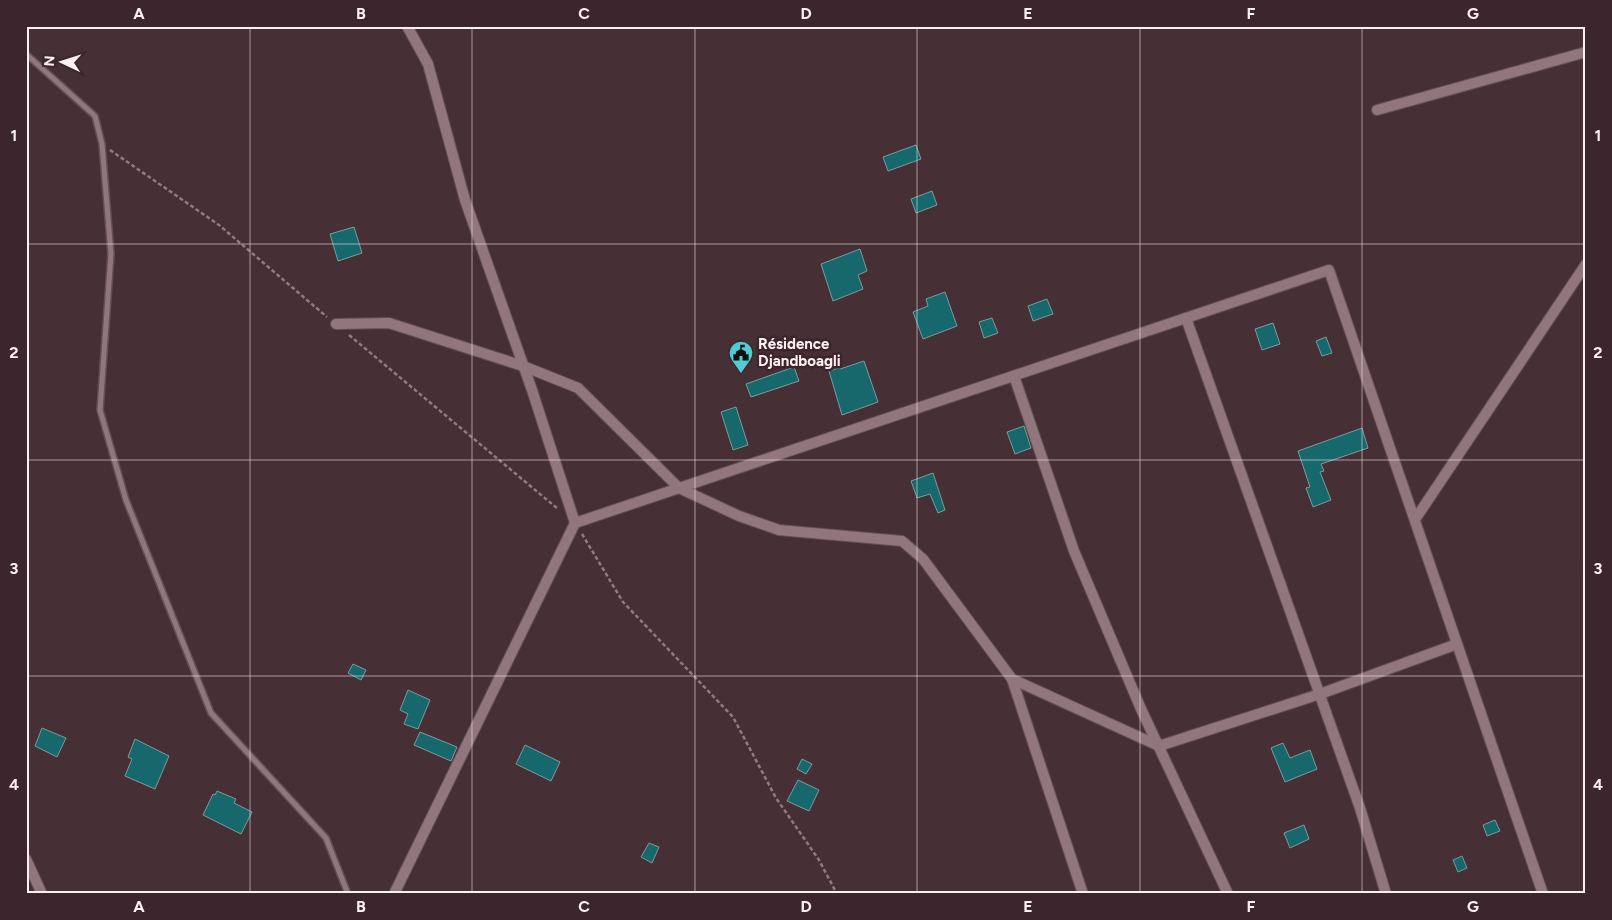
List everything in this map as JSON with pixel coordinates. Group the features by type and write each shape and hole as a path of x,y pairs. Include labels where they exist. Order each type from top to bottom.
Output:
{"street":[{"path":"394,894 575,523 465,200 428,64 407,26"},
{"path":"1377,110 1586,52"},
{"path":"1416,518 1586,264"},
{"path":"575,523 1328,270 1416,518 1543,894"},
{"path":"1186,318 1360,808 1386,894"},
{"path":"336,324 389,323 523,366 578,388 680,488 739,516 779,530 902,541 923,559 1012,679 1083,894"},
{"path":"1014,376 1074,550 1141,709 1228,894"},
{"path":"1012,679 1159,746 1320,694 1457,644"},
{"path":"26,859 42,894"}],"lane":[{"path":"26,54 94,116 102,144 111,254 100,410 126,500 211,713 326,838 348,894"}],"path":[{"path":"102,144 219,225 560,511"},
{"path":"575,523 623,602 733,717 776,798 818,860 837,894"}],"building":[{"path":"916,145 921,159 888,171 883,157"},
{"path":"932,191 937,205 916,213 911,199"},
{"path":"354,227 362,253 338,261 330,234"},
{"path":"860,249 867,271 858,275 863,289 833,301 821,264"},
{"path":"945,292 957,326 923,339 913,312 928,306 926,299"},
{"path":"1047,299 1053,314 1033,321 1028,306"},
{"path":"992,318 998,333 984,338 979,322"},
{"path":"1273,323 1280,344 1262,350 1255,329"},
{"path":"1326,337 1332,353 1322,356 1316,341"},
{"path":"864,361 878,402 842,415 829,371"},
{"path":"794,367 799,381 751,397 746,384"},
{"path":"736,407 748,445 733,450 721,412"},
{"path":"1024,426 1031,448 1015,454 1007,432"},
{"path":"1362,428 1368,448 1321,464 1324,471 1320,472 1331,500 1313,507 1306,488 1310,487 1298,451"},
{"path":"933,473 945,510 938,513 930,494 917,498 911,481"},
{"path":"353,664 366,670 361,680 348,673"},
{"path":"408,690 430,700 418,729 404,724 408,714 400,710"},
{"path":"42,728 66,738 57,757 35,746"},
{"path":"420,732 457,747 451,761 414,745"},
{"path":"135,739 169,756 155,789 125,776 132,759 128,757"},
{"path":"1283,743 1290,758 1310,750 1317,769 1285,782 1271,748"},
{"path":"525,745 560,762 551,781 516,764"},
{"path":"802,759 812,764 806,774 797,769"},
{"path":"798,780 819,790 809,811 787,801"},
{"path":"217,791 236,799 234,803 252,812 241,834 203,815 213,794 215,795"},
{"path":"1495,820 1500,831 1487,836 1483,825"},
{"path":"1304,825 1309,839 1290,848 1284,833"},
{"path":"649,843 659,847 652,863 641,857"},
{"path":"1462,856 1467,868 1458,872 1453,860"}],"place":[{"name":"Résidence Djandboagli","path":"741,374"}]}
